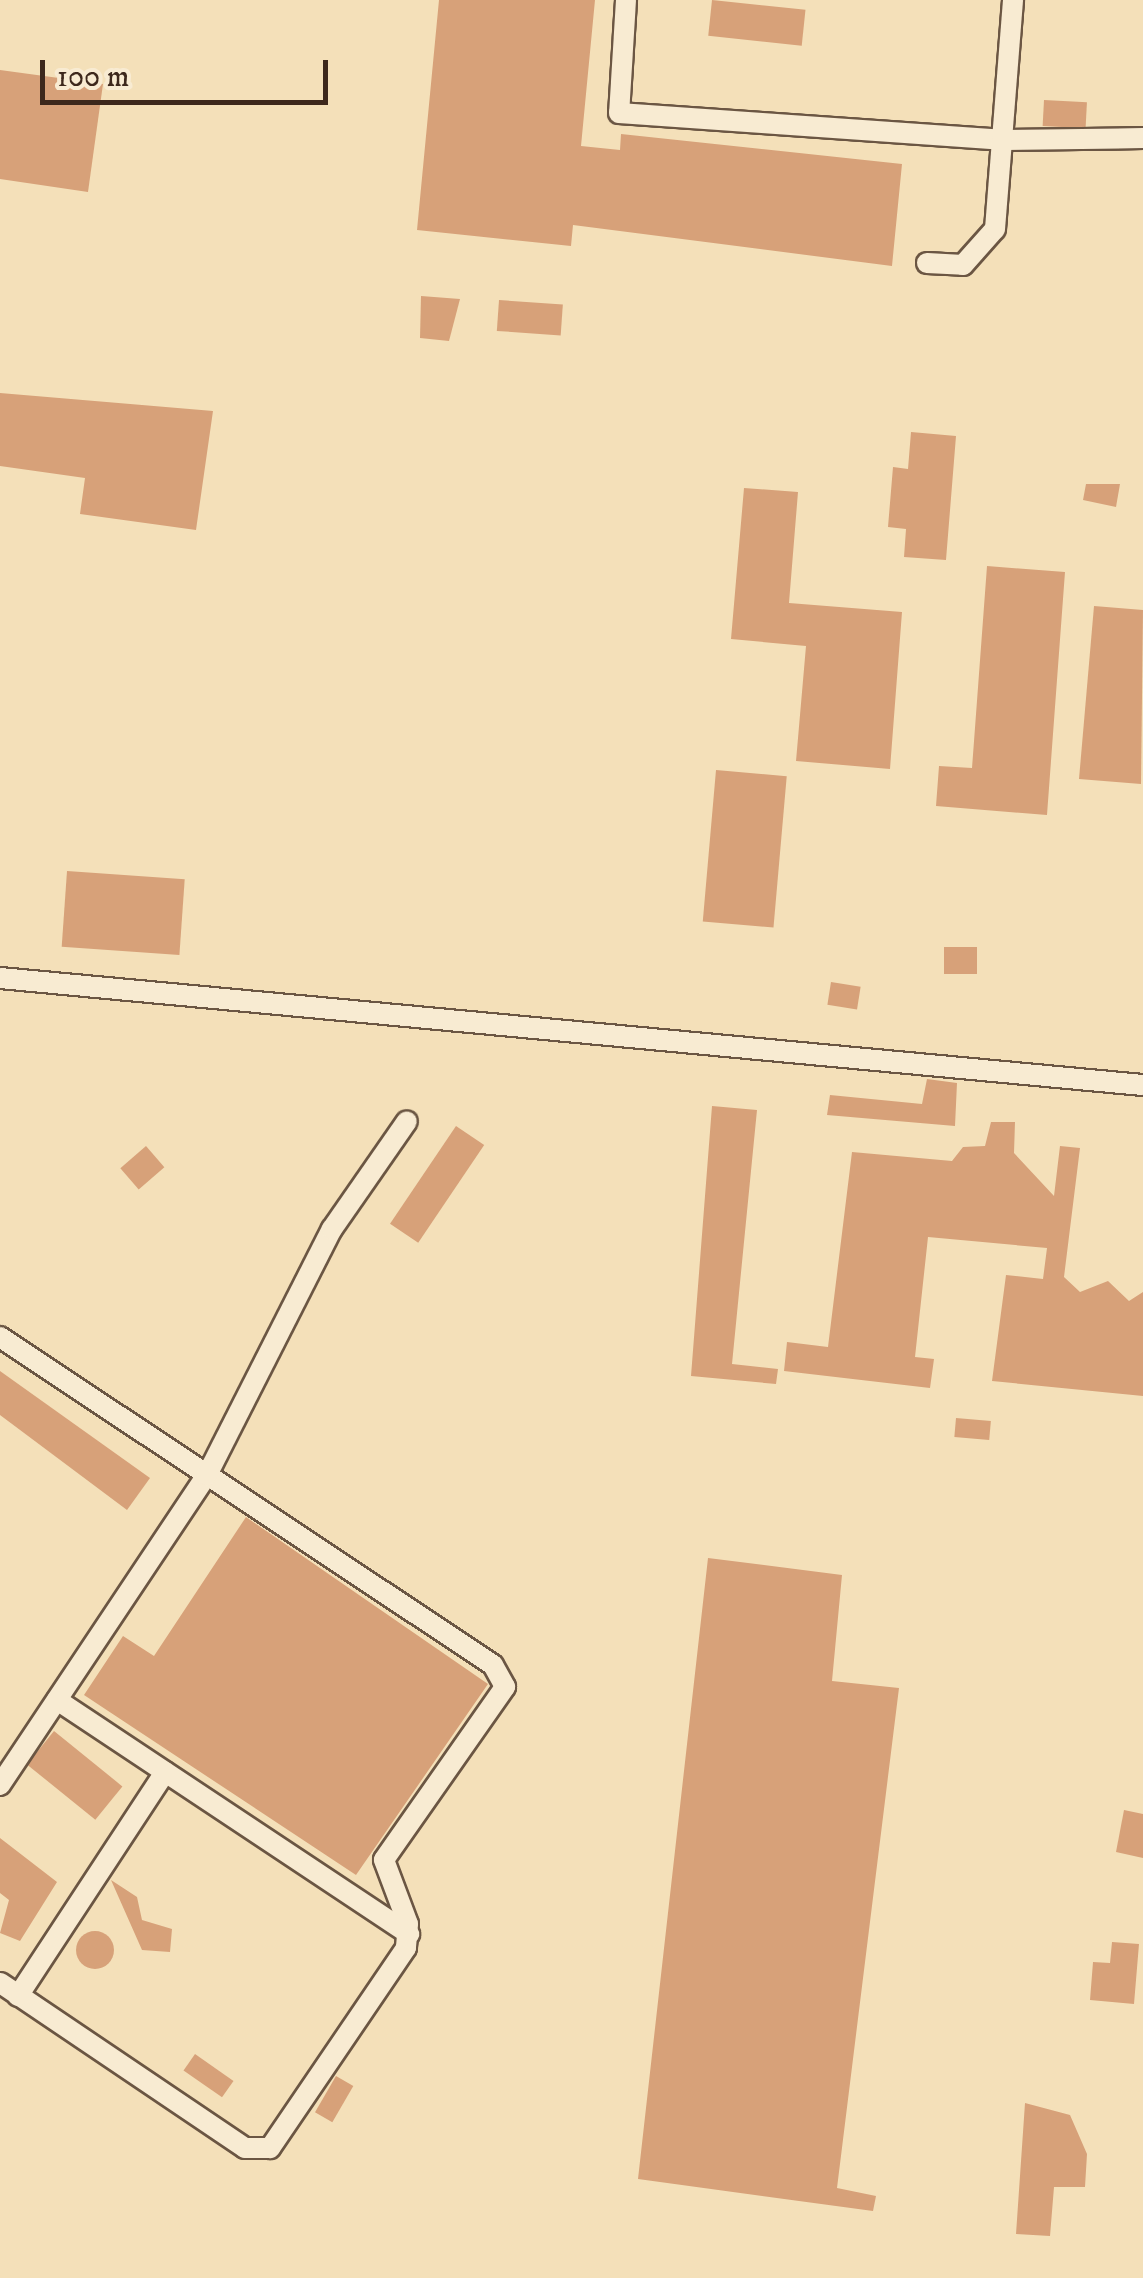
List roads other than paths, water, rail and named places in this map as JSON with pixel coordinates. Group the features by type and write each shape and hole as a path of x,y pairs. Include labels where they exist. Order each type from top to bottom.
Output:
{"street":[{"path":"626,0 619,113 1113,144 1143,152"},
{"path":"927,263 963,265 982,254 995,229 1014,0"},
{"path":"1113,144 1143,138"},
{"path":"0,978 1143,1085"},
{"path":"0,1785 207,1475 332,1228 408,1122"},
{"path":"0,1337 502,1675 500,1699 384,1860 409,1934"},
{"path":"57,1700 409,1934"},
{"path":"18,1996 165,1772"},
{"path":"0,1983 259,2152 279,2139 409,1934"}]}
